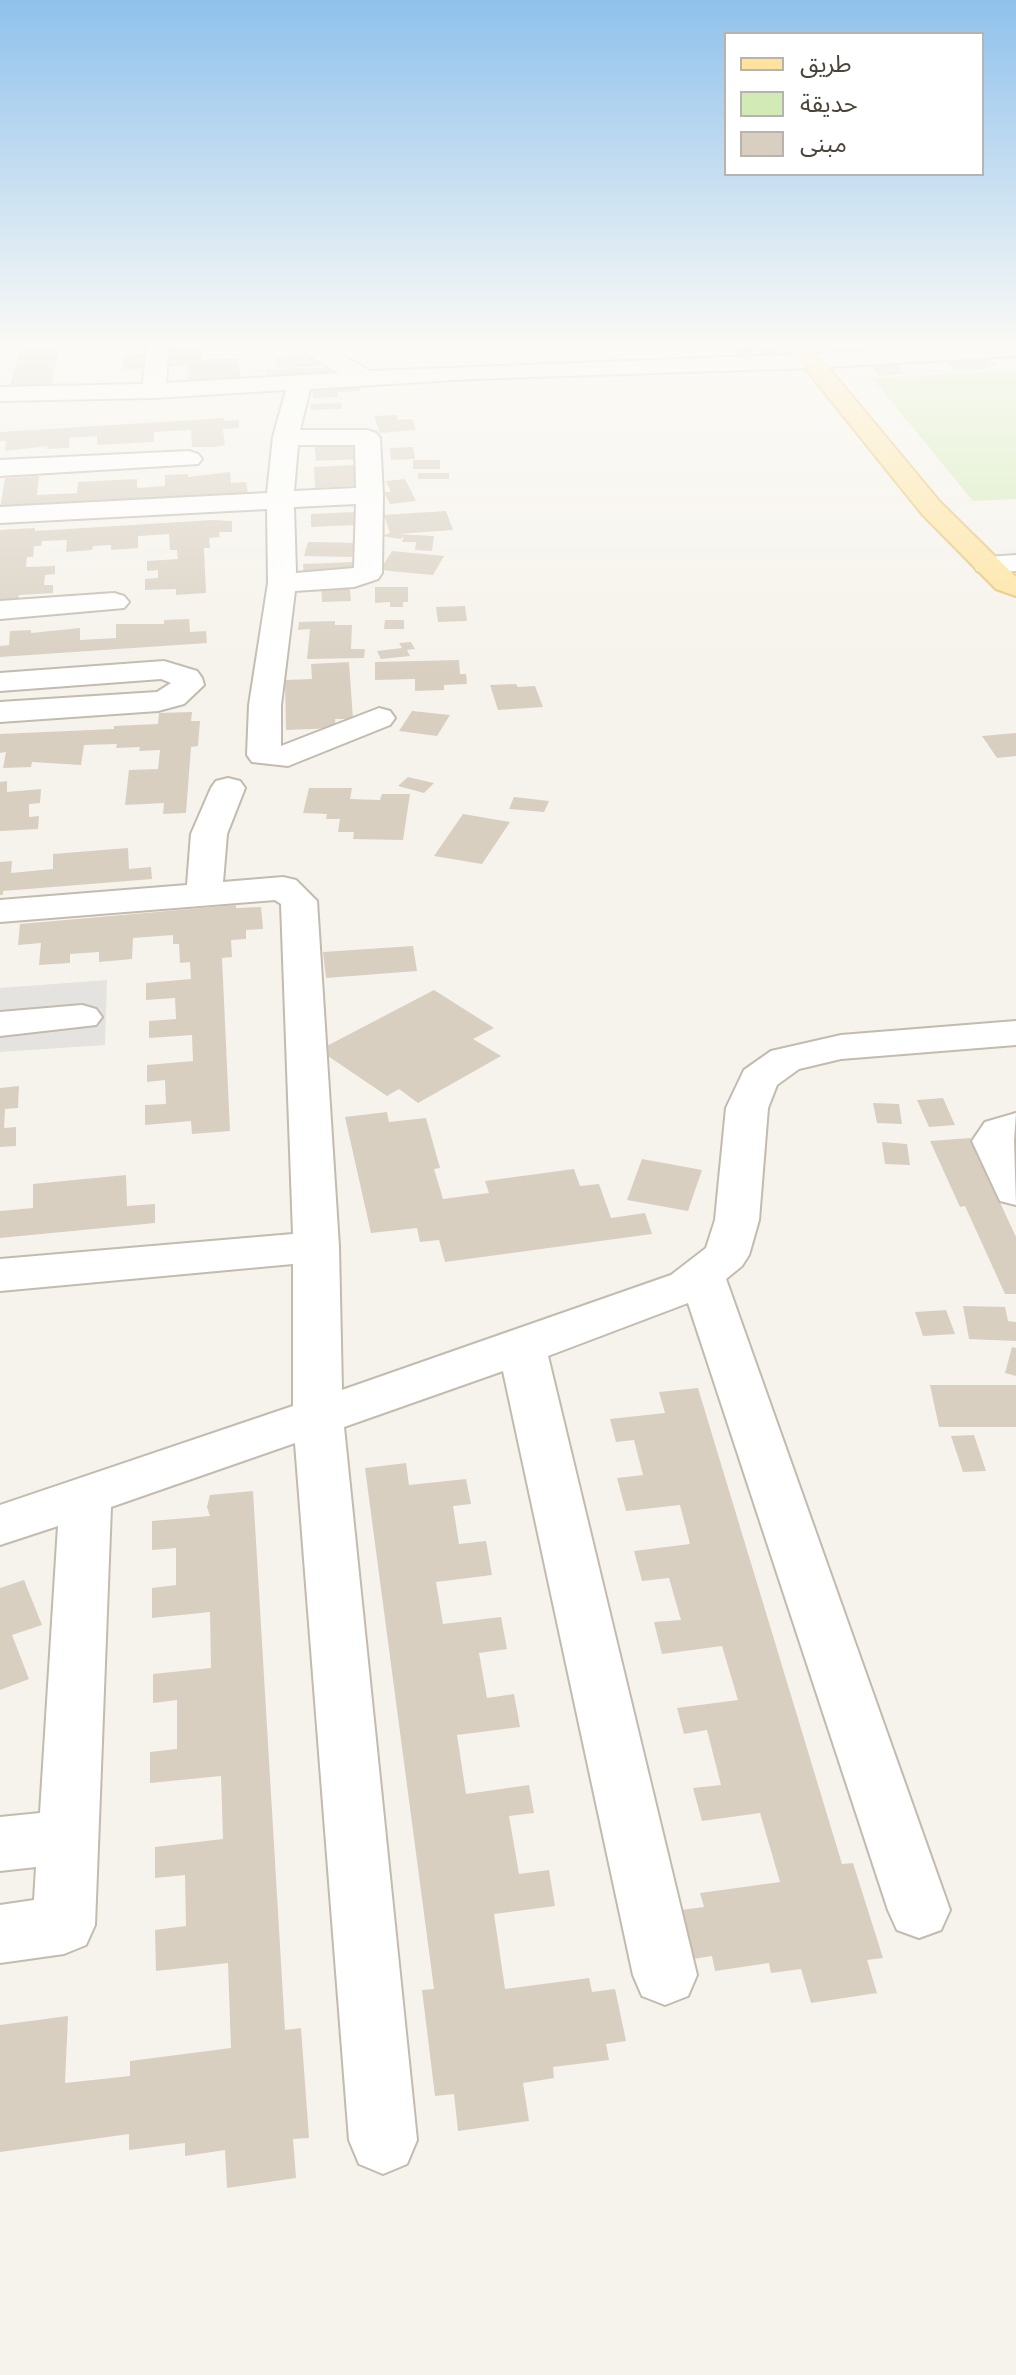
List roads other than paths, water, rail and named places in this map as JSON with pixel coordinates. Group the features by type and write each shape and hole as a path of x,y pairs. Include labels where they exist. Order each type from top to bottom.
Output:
{"main road":[{"path":"886,453 931,508 1008,579"}],"street":[{"path":"284,453 280,500 282,583 265,705 264,755 288,756 379,718"},
{"path":"282,583 354,578 368,573 368,453"},
{"path":"0,468 189,459"},
{"path":"0,515 370,495"},
{"path":"0,610 114,602"},
{"path":"0,682 164,670 186,678 188,685 184,692 158,701 0,712"},
{"path":"204,895 209,834 228,788"},
{"path":"0,911 283,888 299,901 316,1247 318,1417 383,2140"},
{"path":"0,1024 82,1017"},
{"path":"0,1525 522,1347 687,1286 726,1255 737,1220 747,1108 759,1079 785,1060 841,1047 1016,1033"},
{"path":"1016,1126 1000,1131 993,1141 1016,1191"},
{"path":"0,1275 316,1247"},
{"path":"702,1275 919,1910"},
{"path":"522,1347 665,1975"},
{"path":"0,1934 64,1925 86,1496"},
{"path":"0,1844 69,1837"}]}
